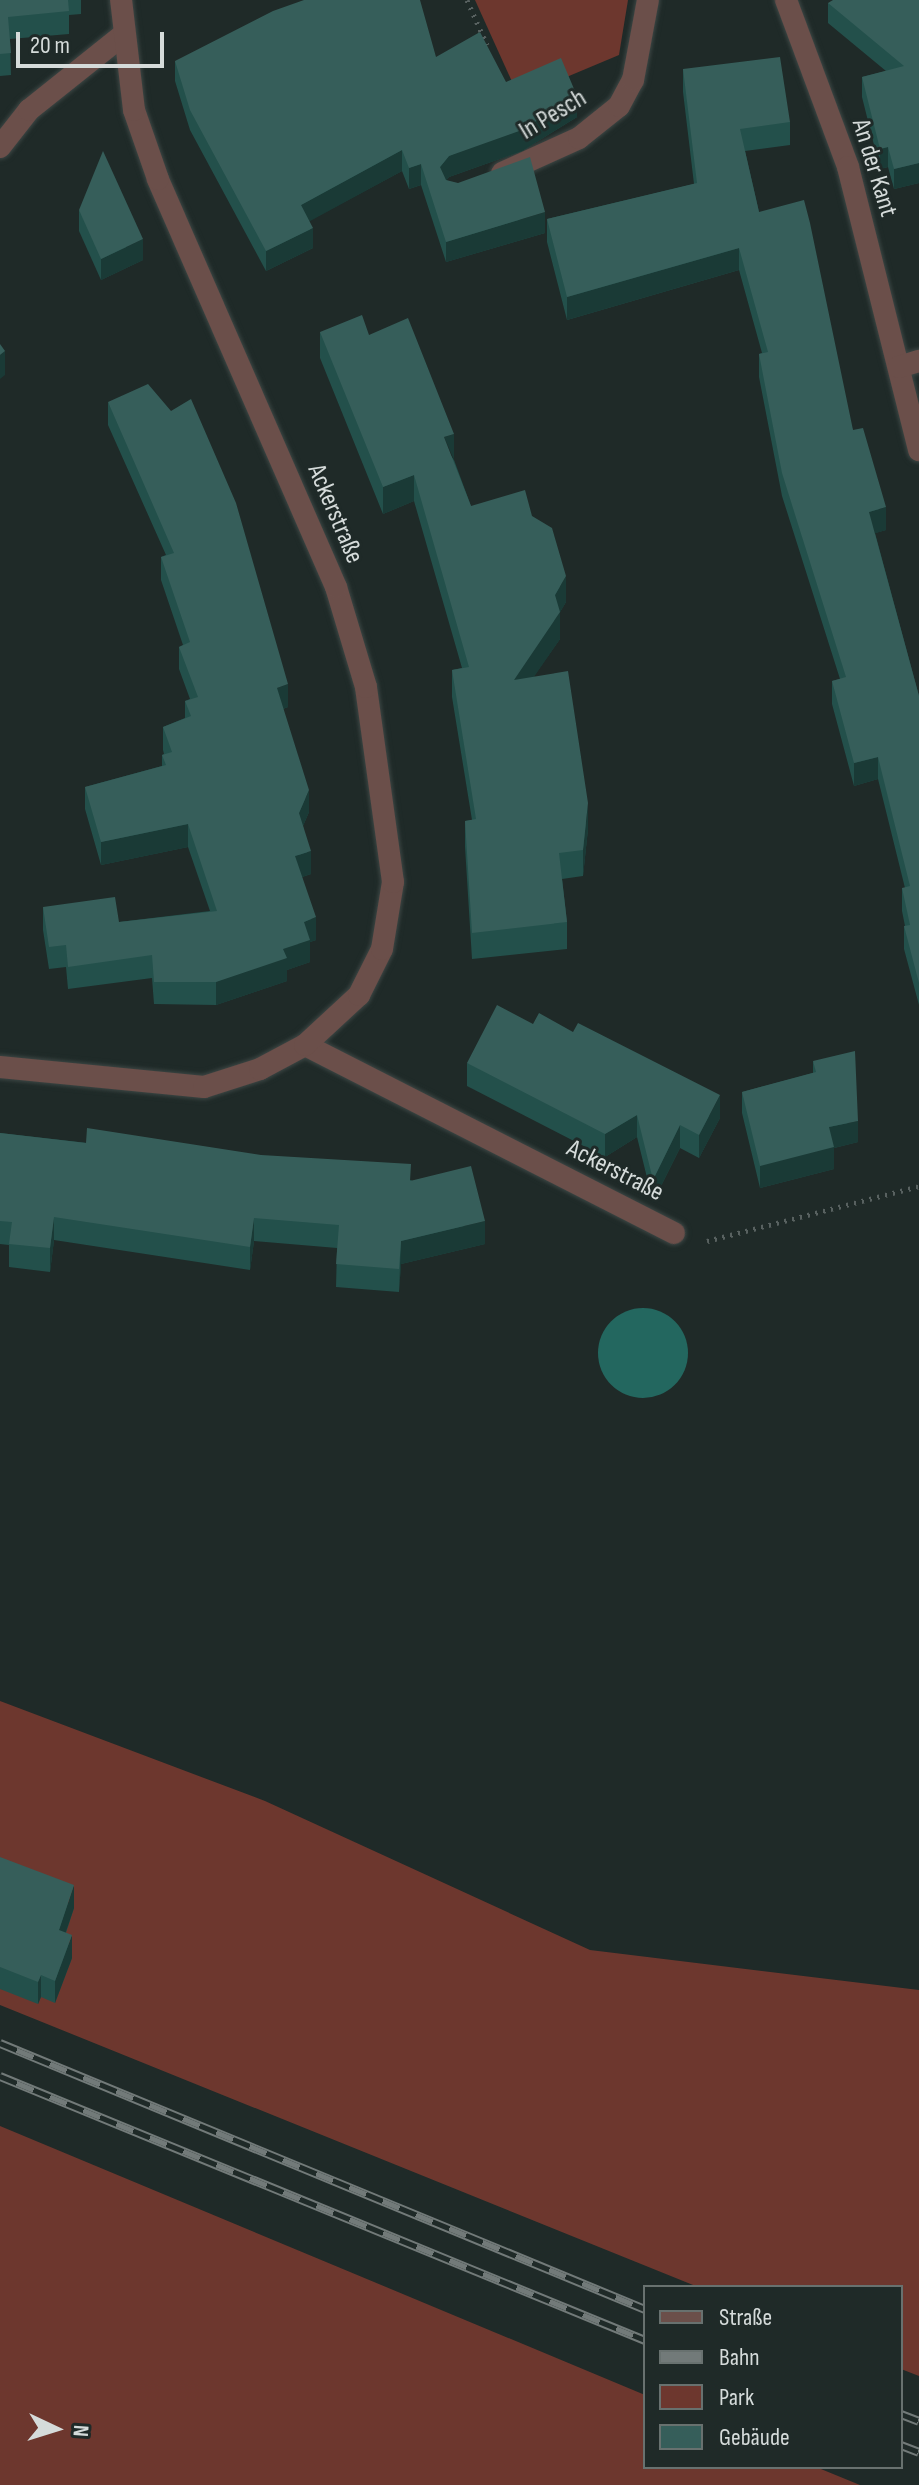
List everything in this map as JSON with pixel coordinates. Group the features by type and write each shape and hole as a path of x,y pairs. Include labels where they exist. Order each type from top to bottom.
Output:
{"street":[{"name":"Ackerstraße","path":"0,1067 204,1087 305,1045 359,995 382,949 393,882 366,687 330,573 158,179 134,110 121,0"},
{"name":"In Pesch","path":"480,181 579,138 619,106 633,80 648,0"},
{"name":"An der Kant","path":"786,0 848,167 909,364 919,450"},
{"path":"0,147 29,110 123,35"},
{"name":"Ackerstraße","path":"305,1045 674,1233"}],"path":[{"path":"467,0 492,58"},
{"name":"Ackerstraße","path":"674,1233 723,1240 919,1186"}],"green space":[{"path":"475,0 628,0 619,55 519,97"},
{"path":"0,1701 265,1801 590,1950 919,1990 919,2376 903,2370 903,2285 693,2285 0,2005"},
{"path":"0,2126 643,2394 643,2469 821,2469 860,2485 0,2485"}],"shaded area":[{"path":"643,1308 660,1311 675,1321 685,1336 688,1353 685,1370 675,1385 660,1395 643,1398 626,1395 611,1385 601,1370 598,1353 601,1336 611,1321 626,1311"}],"building":[{"path":"0,0 68,0 69,11 8,17 11,53 0,54"},
{"path":"304,0 420,0 436,57 480,32 506,82 561,58 577,96 522,130 449,156 440,167 446,180 458,183 530,157 545,212 446,242 421,164 409,168 402,150 301,205 313,228 266,251 190,110 175,61 273,11"},
{"path":"833,0 919,0 919,163 894,169 888,147 880,149 862,77 904,66 828,3"},
{"path":"780,57 790,122 740,129 759,212 804,200 853,430 863,428 886,507 869,512 919,696 919,983 904,926 910,925 902,888 910,886 878,757 854,763 832,681 846,677 782,473 759,354 768,352 739,248 567,297 547,219 697,183 683,69"},
{"path":"103,151 143,239 101,259 79,210"},
{"path":"362,315 369,335 408,318 454,434 444,437 471,506 525,490 532,516 552,528 566,576 555,595 560,612 514,680 568,671 588,803 583,850 559,853 567,922 472,933 465,821 476,819 452,670 469,667 414,475 383,487 320,332"},
{"path":"148,384 171,411 191,399 236,503 288,684 277,688 309,790 299,813 311,851 295,856 316,917 304,922 310,940 283,949 287,958 216,982 154,982 152,955 68,967 66,945 49,947 43,907 115,897 119,922 217,911 188,824 101,842 85,787 166,765 162,755 172,752 163,727 191,716 185,701 198,697 179,647 190,642 161,557 174,553 108,402"},
{"path":"497,1005 533,1024 539,1013 573,1032 578,1023 720,1095 699,1135 680,1125 653,1180 637,1115 605,1134 467,1063"},
{"path":"855,1051 858,1121 829,1127 834,1147 760,1166 742,1092 816,1072 813,1061"},
{"path":"87,1128 261,1155 411,1164 410,1181 471,1166 485,1221 401,1241 399,1269 336,1264 339,1225 254,1218 250,1247 54,1217 50,1248 9,1244 12,1222 0,1221 0,1133 86,1143"},
{"path":"0,1857 74,1885 59,1930 72,1935 55,1981 41,1975 38,1982 0,1967"}],"railway":[{"path":"0,2043 643,2308"},
{"path":"0,2076 643,2339"},
{"path":"903,2415 919,2421"},
{"path":"903,2446 919,2452"}]}
